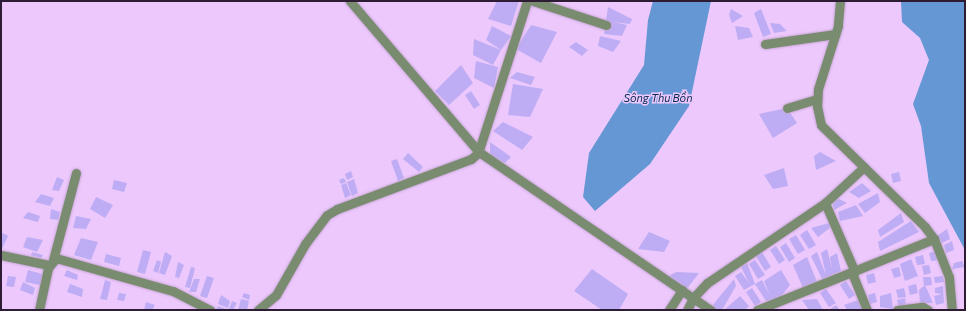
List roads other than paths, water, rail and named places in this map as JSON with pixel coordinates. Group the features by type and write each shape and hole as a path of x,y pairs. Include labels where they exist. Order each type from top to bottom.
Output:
{"street":[{"path":"350,1 479,152 712,310"},
{"path":"258,310 276,295 305,244 327,215 337,209 472,158 479,152 527,1"},
{"path":"533,1 606,25"},
{"path":"840,1 835,34 817,99 821,125 924,227 934,239 949,277 952,310"},
{"path":"765,44 835,34"},
{"path":"787,108 817,99"},
{"path":"687,310 693,298 712,279 825,203 864,167"},
{"path":"39,310 76,174"},
{"path":"825,203 854,273 867,310"},
{"path":"757,310 854,273 934,239"},
{"path":"1,255 51,262 67,259 173,291 210,310"},
{"path":"669,310 682,290"},
{"path":"897,310 923,307 928,310"}],"water":[{"name":"Sông Thu Bồn","path":"653,1 711,1 689,106 650,164 595,211 583,197 589,153 644,65 648,20"},
{"path":"901,1 965,1 965,250 929,183 921,126 913,104 929,60 920,38 902,22"}]}
